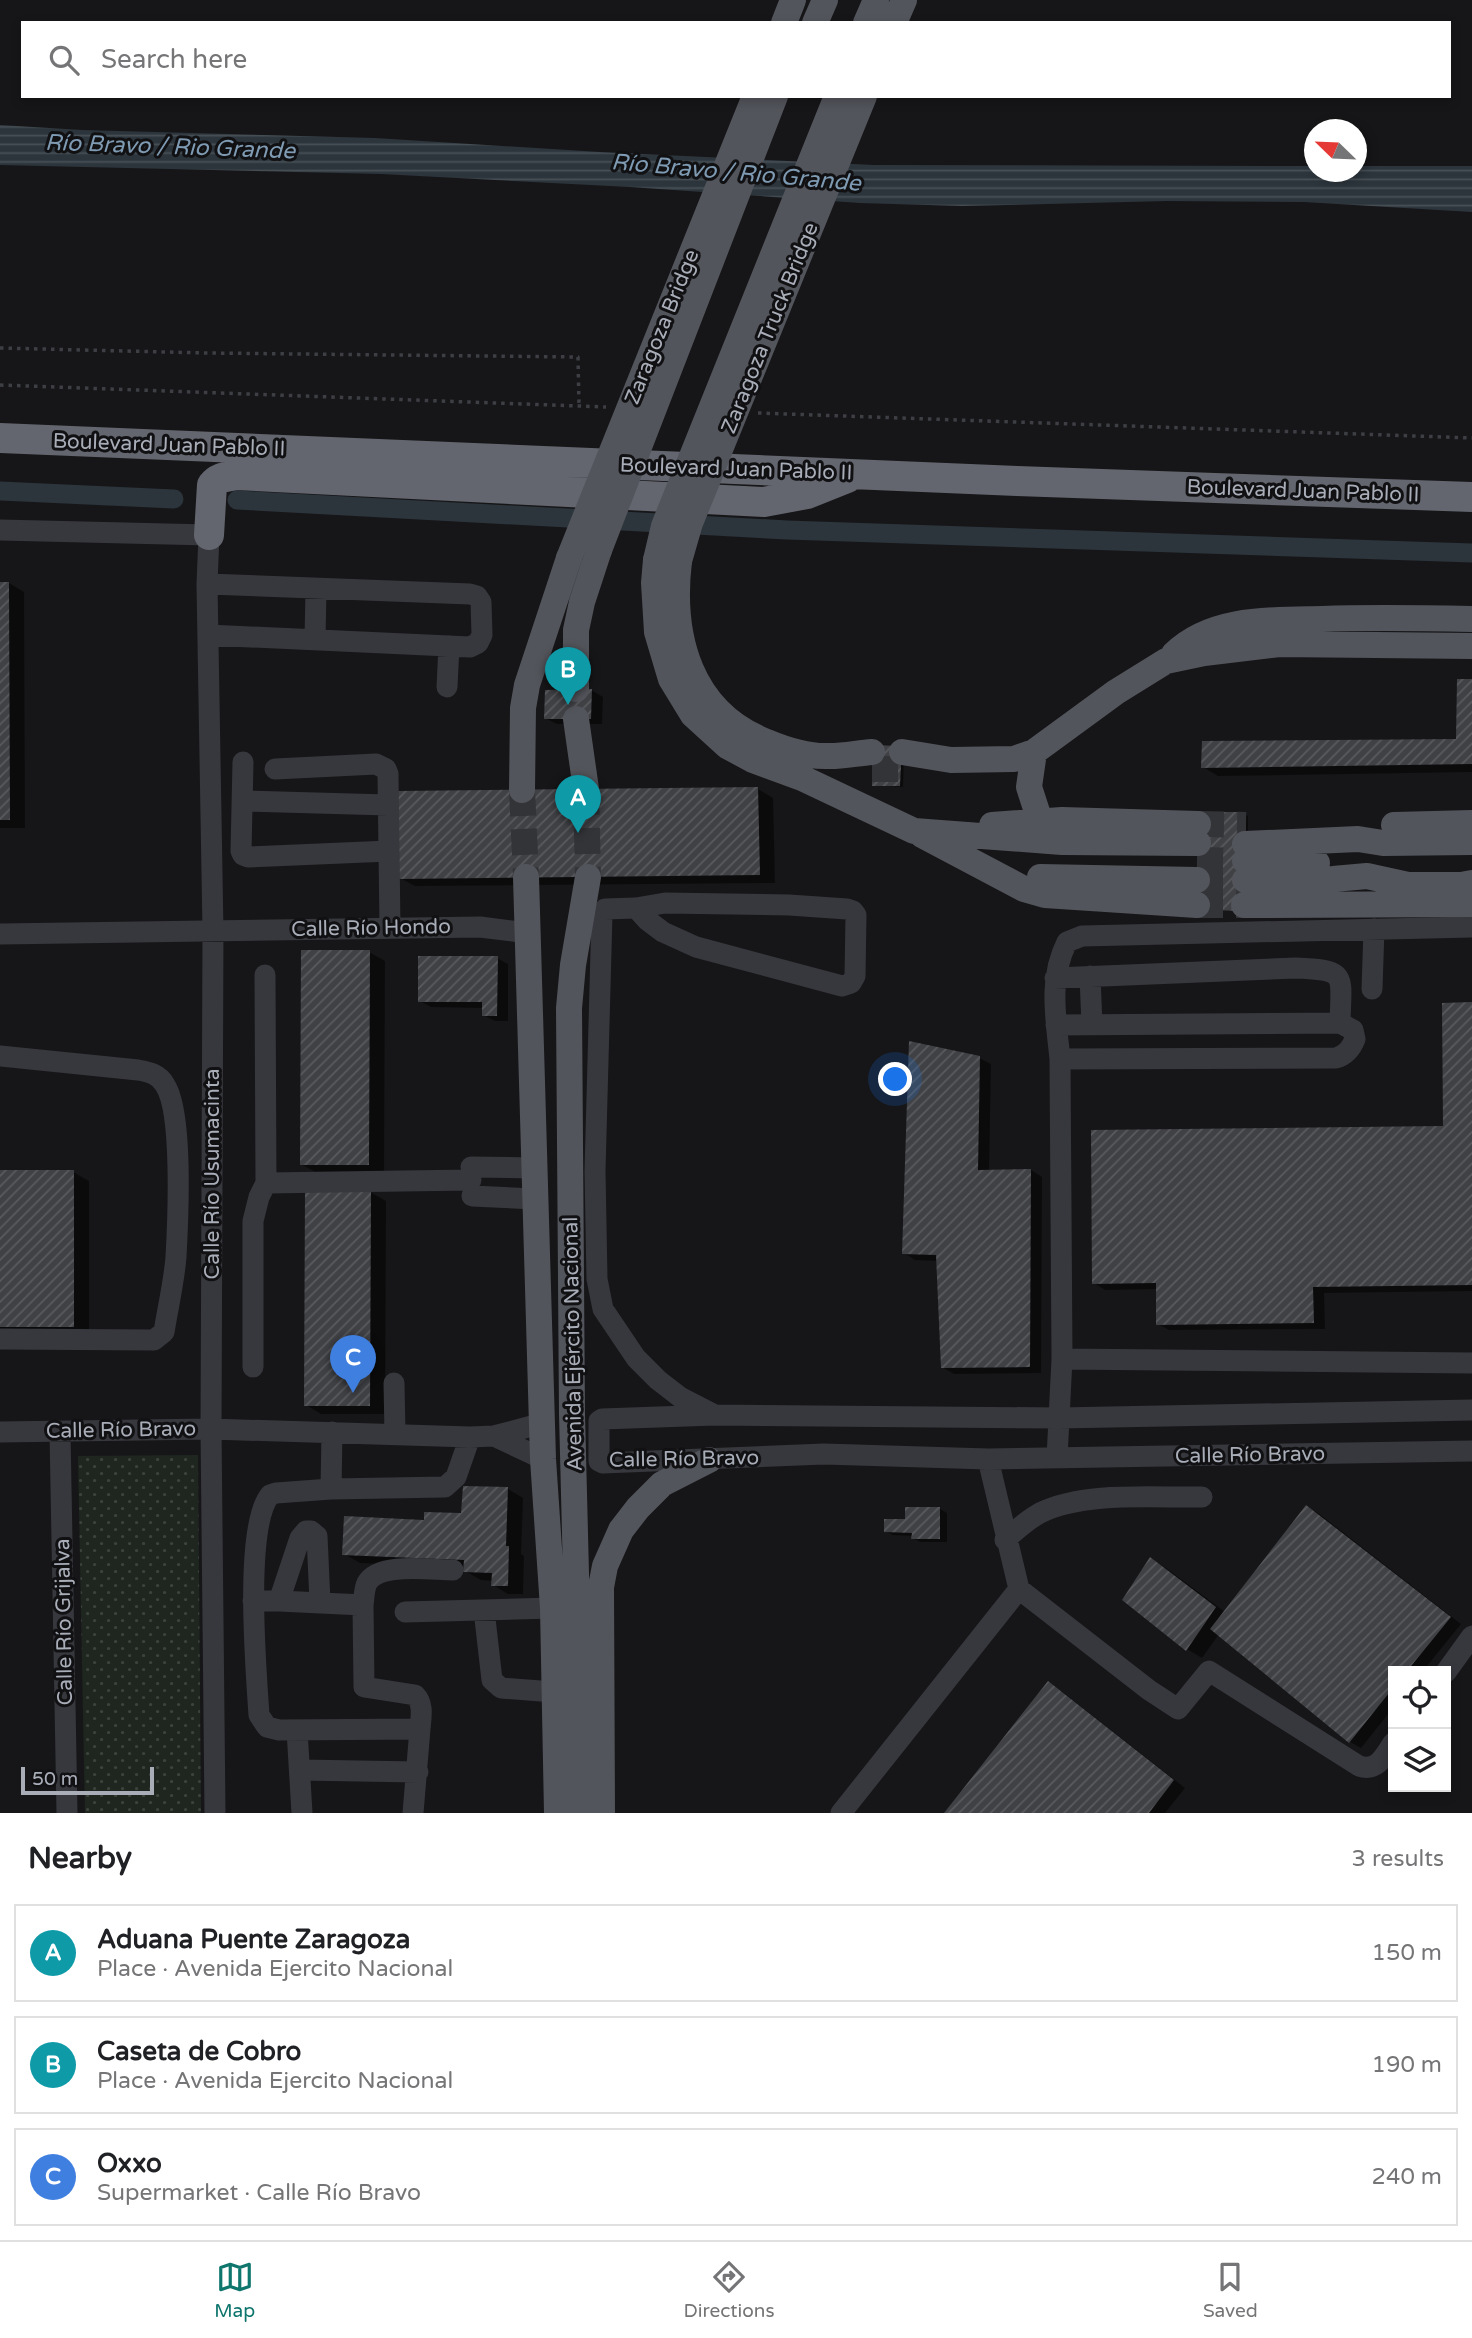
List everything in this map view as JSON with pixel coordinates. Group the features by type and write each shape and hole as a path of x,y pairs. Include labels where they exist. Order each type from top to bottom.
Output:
{"highway":[{"name":"Boulevard Juan Pablo II","path":"0,438 1472,497"},
{"path":"209,535 212,485 222,477 236,475 764,502 807,494 857,474"}],"main road":[{"path":"785,21 793,0"},
{"path":"804,21 812,0"},
{"path":"817,21 825,0"},
{"path":"867,21 876,0"},
{"path":"895,21 904,0"},
{"name":"Zaragoza Bridge","path":"522,790 523,708 527,685 569,558 754,98"},
{"path":"576,689 576,631 582,602 599,550 774,98"},
{"path":"751,156 763,148 785,98"},
{"name":"Zaragoza Truck Bridge","path":"668,561 664,526 836,98"},
{"name":"Zaragoza Truck Bridge","path":"668,561 690,523 863,98"},
{"path":"668,561 676,592 681,641 696,682 722,715 758,738 797,751 828,757 872,760"},
{"path":"668,561 654,583 654,606 663,657 671,678 693,715 727,746 914,831 1024,889 1045,895 1197,863"},
{"path":"901,760 1014,759 1034,752 1116,692 1166,661 1183,645 1213,631 1262,621 1360,617 1472,619"},
{"path":"1166,661 1223,650 1279,644 1472,646"},
{"path":"576,719 586,789"},
{"path":"1034,752 1029,787 1040,821"},
{"path":"914,831 1062,820 1197,863"},
{"path":"1245,863 1288,828 1472,823"},
{"path":"914,831 1062,842 1197,863"},
{"path":"1245,863 1358,839 1383,843 1472,842"},
{"path":"1338,863 1367,840"},
{"path":"1245,863 1338,863 1367,876 1408,885 1472,883"},
{"path":"1245,863 1334,879 1367,876"},
{"path":"1245,863 1472,904"},
{"name":"Avenida Ejército Nacional","path":"526,877 543,1459 553,1608 557,1813"},
{"name":"Avenida Ejército Nacional","path":"582,1813 572,1414 569,1008 576,939 588,877"},
{"path":"542,1423 550,1427 555,1435 562,1569 579,1654"},
{"path":"602,1813 601,1587 605,1566 621,1530 638,1508 662,1484 709,1460"}],"street":[{"path":"0,530 209,535"},
{"name":"Calle Río Usumacinta","path":"209,535 207,584 213,930 211,1429 215,1813"},
{"path":"207,584 470,594 477,596 481,602 482,635 478,643 470,647 208,635"},
{"path":"315,639 316,589"},
{"path":"447,687 449,646"},
{"path":"243,762 241,851 245,856 389,851"},
{"path":"275,769 379,765 386,769 390,928"},
{"path":"243,801 388,805"},
{"path":"636,908 663,932 696,947 842,986 848,986 854,981 856,915 850,909 789,905 665,903 605,909 603,914 595,1171 597,1279 603,1309 636,1359 680,1397 715,1415"},
{"name":"Calle Río Hondo","path":"0,934 480,927 528,933"},
{"path":"1057,1458 1062,1359 1060,1059 1055,978 1067,942 1082,936 1472,927"},
{"path":"1372,989 1374,929"},
{"path":"1055,978 1327,969 1336,974 1340,984 1340,1023"},
{"path":"253,1367 253,1221 266,1183 265,975"},
{"path":"1090,976 1092,1025"},
{"path":"1056,1025 1340,1023 1353,1030 1355,1039 1349,1051 1336,1058 1060,1059"},
{"path":"0,1056 138,1070 152,1073 161,1079 174,1107 178,1175 176,1259 164,1332 160,1336 154,1340 0,1339"},
{"path":"266,1183 471,1181 535,1168"},
{"path":"471,1181 535,1199"},
{"path":"1062,1359 1472,1363"},
{"path":"394,1383 394,1434"},
{"name":"Calle Río Bravo","path":"1472,1410 1059,1418 715,1415 602,1419 599,1421 599,1461 709,1460 824,1454 988,1459 1472,1451"},
{"path":"906,1418 907,1457"},
{"name":"Calle Río Bravo","path":"0,1432 211,1429 470,1437 494,1436 542,1423"},
{"name":"Calle Río Grijalva","path":"60,1432 67,1813"},
{"path":"331,1489 332,1432"},
{"name":"Calle Río Bravo","path":"494,1436 543,1459"},
{"path":"420,1729 297,1730 267,1727 259,1715 254,1601 257,1528 266,1499 276,1493 445,1487 456,1477 470,1437"},
{"path":"988,1459 1005,1540 1019,1589 1149,1690 1178,1709 1209,1671 1359,1766 1371,1768 1378,1765 1388,1751"},
{"path":"1005,1540 1041,1512 1081,1500 1202,1497"},
{"path":"279,1601 300,1538 306,1531 311,1531 317,1536 320,1602"},
{"path":"413,1813 418,1772 420,1701 415,1695 364,1687 363,1605 366,1584 377,1573 389,1569 453,1570"},
{"path":"841,1813 1019,1589"},
{"path":"254,1601 363,1605"},
{"path":"405,1612 553,1608"},
{"path":"484,1610 492,1680 501,1688 554,1692"},
{"path":"1450,1666 1472,1636"},
{"path":"297,1730 302,1813"},
{"path":"300,1770 418,1772"}],"path":[{"path":"0,348 206,354 578,357 579,406"}],"shaded area":[{"path":"198,1455 201,1813 85,1813 78,1456"}],"water":[{"name":"Río Bravo / Rio Grande","path":"0,125 82,130 375,138 874,165 1304,166 1304,182 1367,182 1367,166 1472,166 1472,212 1304,202 1167,201 962,206 860,203 381,174 0,165"}],"building":[{"path":"0,582 9,582 10,820 0,820"},
{"path":"1457,679 1472,679 1472,764 1201,768 1202,741 1456,739"},
{"path":"592,689 591,719 544,719 545,690"},
{"path":"872,745 902,746 900,786 872,786"},
{"path":"758,787 760,875 398,879 398,791"},
{"path":"1198,812 1246,812 1245,911 1197,910"},
{"path":"301,950 370,950 369,1165 300,1165"},
{"path":"418,956 498,956 497,1016 482,1016 482,1002 418,1002"},
{"path":"1472,1002 1472,1285 1313,1287 1314,1323 1156,1325 1156,1283 1092,1284 1091,1130 1443,1126 1442,1003"},
{"path":"909,1041 980,1056 978,1170 1031,1169 1030,1367 941,1368 936,1255 902,1254"},
{"path":"0,1170 74,1170 74,1327 0,1327"},
{"path":"305,1191 371,1191 370,1406 304,1406"},
{"path":"463,1486 508,1487 508,1586 491,1586 492,1573 463,1572 464,1560 342,1555 344,1516 424,1520 424,1512 461,1513"},
{"path":"1306,1505 1451,1617 1411,1666 1388,1666 1388,1694 1349,1743 1210,1629"},
{"path":"905,1507 940,1507 940,1539 911,1539 912,1533 884,1532 884,1519 905,1519"},
{"path":"1150,1557 1216,1607 1186,1651 1122,1600"},
{"path":"1048,1681 1174,1780 1149,1813 944,1813"}],"waterway":[{"path":"0,491 174,499"},
{"path":"237,500 787,530 1472,553"}],"tunnel":[{"path":"872,769 901,769"},
{"path":"586,789 588,877"},
{"path":"522,790 526,877"},
{"path":"1198,824 1246,825"},
{"path":"1197,860 1245,861"},
{"path":"1197,880 1245,880"},
{"path":"1197,905 1244,905"}],"place":[{"name":"Caseta de Cobro","path":"568,705"},
{"name":"Aduana Puente Zaragoza","path":"578,833"},
{"name":"Oxxo","path":"353,1393"}]}
